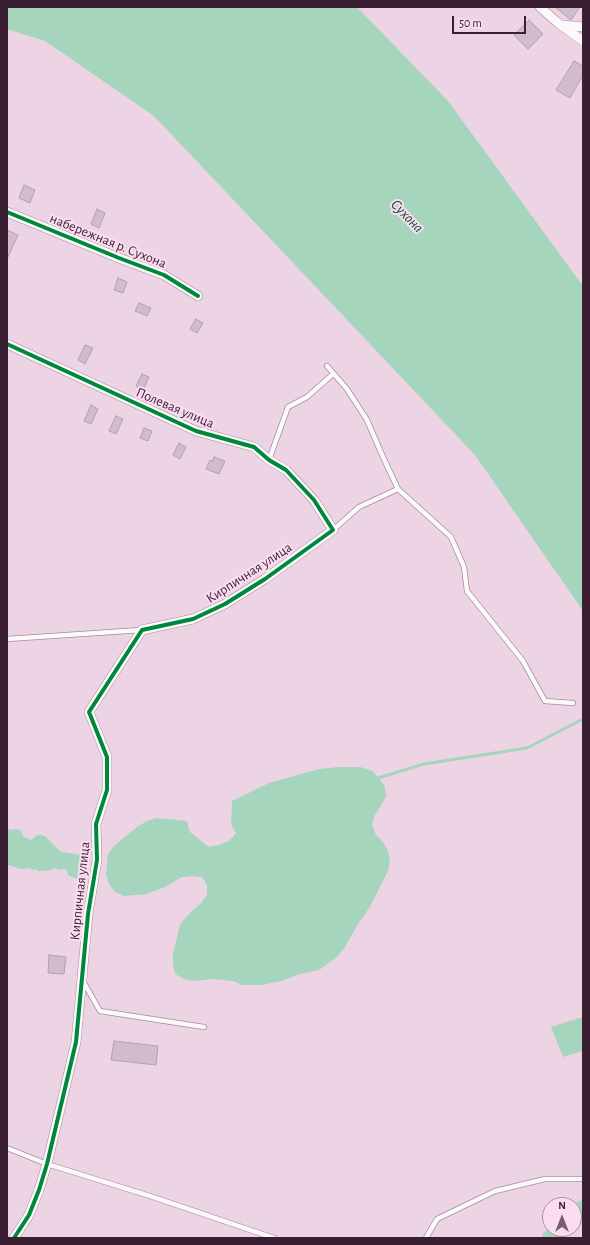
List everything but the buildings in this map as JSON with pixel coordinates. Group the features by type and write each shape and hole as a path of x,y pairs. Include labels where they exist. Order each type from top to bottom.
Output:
{"street":[{"path":"540,7 561,25 583,40"},
{"path":"561,25 583,27"},
{"name":"набережная р. Сухона","path":"7,212 164,275 198,296"},
{"name":"Полевая улица","path":"7,344 196,431 254,447 269,460 286,470 314,500 333,530"},
{"name":"Кирпичная улица","path":"14,1238 29,1215 39,1190 47,1164 76,1042 88,914 97,860 96,824 107,790 107,758 89,712 142,630 193,619 225,604 265,579 333,530"}],"lane":[{"path":"327,366 347,389 367,420 398,489 451,537 464,566 467,591 523,661 545,702 573,703"},
{"path":"269,460 288,407 307,397 333,374"},
{"path":"333,530 359,507 398,489"},
{"path":"7,639 142,630"},
{"path":"82,980 100,1011 204,1027"},
{"path":"7,1148 47,1164 150,1196 274,1238"},
{"path":"426,1238 437,1219 495,1191 545,1179 583,1179"}],"water":[{"name":"Сухона","path":"7,7 357,7 448,101 583,286 583,611 475,455 154,116 45,41 7,29"},
{"path":"360,767 373,771 385,787 386,797 375,815 372,825 376,835 383,842 388,851 390,861 388,871 370,907 343,950 336,958 319,970 262,985 242,985 233,981 213,979 194,981 184,979 175,974 173,954 180,925 207,895 207,885 202,877 182,877 165,887 146,894 124,896 115,892 109,884 106,874 108,854 114,846 137,827 156,818 187,821 190,832 209,847 219,845 229,841 236,833 231,824 232,801 269,783 319,769"},
{"path":"7,828 10,830 17,829 21,831 23,836 31,840 37,835 42,835 61,852 76,854 84,857 84,867 82,869 84,873 81,878 77,879 68,875 65,869 60,870 55,868 39,871 35,869 32,870 30,868 21,869 7,865"},
{"path":"583,1017 583,1051 563,1057 551,1027"}],"waterway":[{"path":"378,778 424,764 527,748 583,719"}],"cycle path":[{"path":"7,212 164,275 198,296"},
{"path":"7,344 196,431 254,447 269,460 286,470 314,500 333,530 265,579 225,604 193,619 142,630 89,712 107,757 107,790 96,824 97,860 88,914 76,1042 47,1164 39,1190 29,1215 14,1238"}]}
